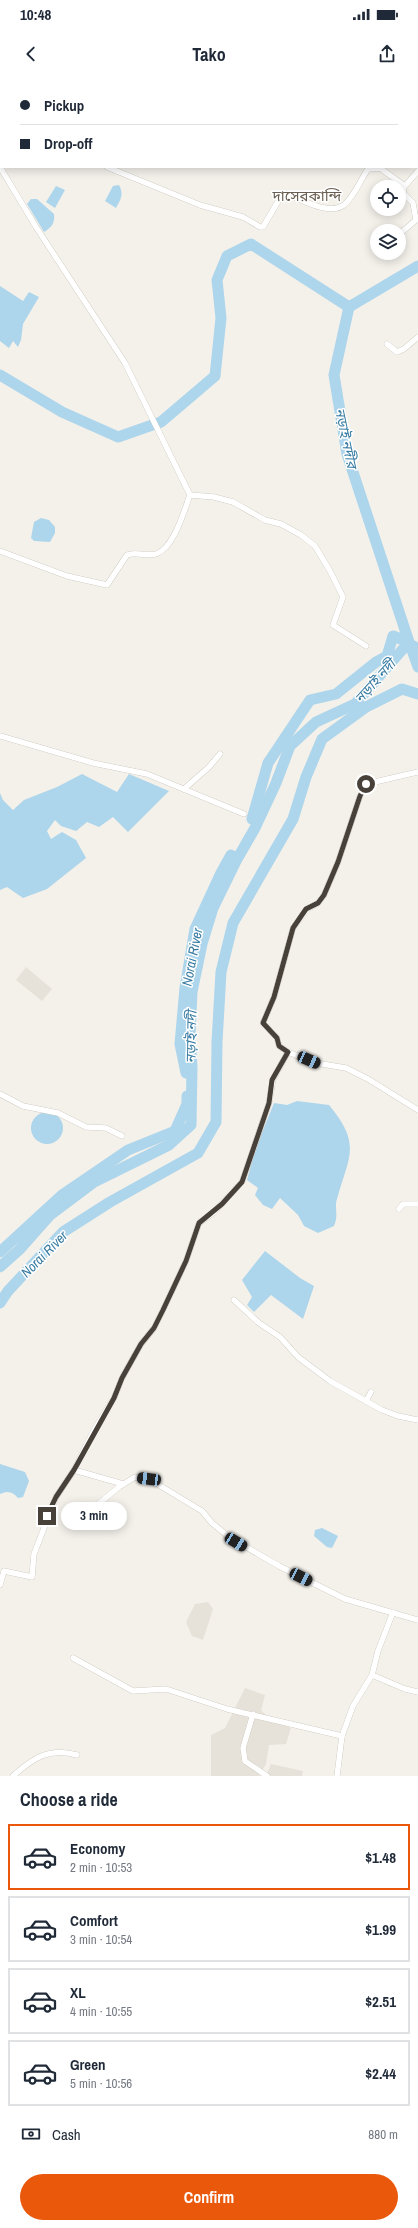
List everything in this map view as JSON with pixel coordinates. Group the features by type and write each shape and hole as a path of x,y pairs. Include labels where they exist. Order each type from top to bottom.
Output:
{"street":[{"path":"0,551 67,576 108,585 127,555 155,554 162,550 171,540 190,492 125,363 36,227 1,168"},
{"path":"109,168 200,205 243,217 260,227 263,227 280,198 285,193 324,208 336,209 345,204 368,169 380,168 395,180"},
{"path":"406,185 418,171"},
{"path":"406,196 413,203 416,220 406,228"},
{"path":"387,344 396,352 404,350 418,337"},
{"path":"190,492 233,502 265,520 292,530 309,540 330,571 343,597 333,625 366,646"},
{"path":"0,736 93,763 134,770 244,814"},
{"path":"184,789 209,767 220,754"},
{"path":"418,772 366,784 360,796 338,862 324,895 318,903 306,909 293,928 274,997 263,1023 277,1038 279,1046 288,1052 316,1063 346,1068 368,1078 418,1110"},
{"path":"0,1585 4,1571 32,1577 34,1554 47,1516 56,1497 74,1470 114,1398 122,1378 141,1344 154,1328 175,1288 199,1223 222,1204 242,1182 269,1103 272,1080 288,1052"},
{"path":"0,1094 23,1106 58,1113 86,1127 106,1128 122,1136"},
{"path":"399,1209 403,1204 418,1204"},
{"path":"234,1300 259,1323 280,1337 291,1352 308,1366 338,1386 388,1412 418,1420"},
{"path":"366,1401 371,1392"},
{"path":"74,1470 123,1484"},
{"path":"97,1505 123,1484 135,1478 149,1479 202,1511 212,1523 229,1537 279,1566 345,1599 418,1620"},
{"path":"336,1776 342,1736 353,1706 372,1675 378,1651 393,1612"},
{"path":"73,1658 133,1691 166,1690 228,1709 342,1736"},
{"path":"372,1675 405,1689 418,1692"},
{"path":"253,1714 243,1748 245,1761 267,1776"},
{"path":"13,1776 36,1757 62,1751 76,1755"}],"shaded area":[{"path":"26,967 52,989 42,1001 16,980"},
{"path":"208,1602 213,1609 203,1640 192,1636 186,1622 195,1604"},
{"path":"245,1688 265,1695 261,1710 272,1721 291,1728 286,1744 269,1745 266,1764 259,1776 211,1776 211,1735 225,1728"},
{"path":"271,1764 303,1771 302,1776 266,1776"}],"water":[{"path":"119,185 121,196 116,208 105,201 113,186"},
{"path":"56,186 65,190 55,208 46,202"},
{"path":"31,199 37,199 54,214 52,224 44,232 27,204"},
{"path":"0,286 23,301 29,292 39,297 23,324 21,340 18,347 13,341 9,348 0,341"},
{"path":"41,518 49,520 55,527 55,533 50,542 34,541 31,538 34,522"},
{"path":"82,774 117,792 129,774 169,791 128,832 113,817 99,827 87,822 76,831 61,826 55,820 47,831 51,839 62,832 76,840 86,858 47,889 23,898 7,887 0,890 0,793 3,800 13,810 24,800 57,787"},
{"path":"297,1101 329,1105 346,1130 349,1141 350,1150 336,1202 334,1226 318,1233 304,1226 298,1215 280,1198 272,1209 263,1205 255,1195 258,1188 247,1180 255,1150 274,1103 287,1105"},
{"path":"47,1112 53,1113 60,1119 63,1128 62,1134 56,1141 47,1144 41,1143 34,1137 31,1128 32,1122 38,1115"},
{"path":"265,1251 300,1278 314,1286 303,1319 271,1295 254,1312 247,1305 252,1297 242,1280"},
{"path":"0,1464 25,1472 29,1481 23,1497 18,1498 14,1494 8,1492 0,1494"},
{"path":"322,1528 338,1536 332,1548 327,1547 314,1536 315,1530"}],"waterway":[{"path":"0,375 62,412 118,437 161,422 215,376 221,318 217,280 227,256 251,244 349,307"},
{"name":"নড়াই নদী","path":"0,1267 19,1250 50,1215 94,1182 169,1145 191,1125 192,1068 190,1037 192,992 202,944 213,908 236,861 255,828 276,783 290,746 316,722 355,704 409,642 347,454 334,375 349,307 418,266"},
{"name":"Norai River","path":"252,819 268,763 310,700 336,694 376,662 387,656 393,636 409,642 418,667"},
{"name":"Norai River","path":"409,642 418,646"},
{"name":"Norai River","path":"0,1303 8,1291 63,1232 110,1202 198,1153 216,1122 217,1042 221,972 233,923 293,819 306,777 322,739 366,707 402,689 418,694"},
{"name":"Norai River","path":"186,1073 180,1044 185,988 195,929 231,855"},
{"name":"Norai River","path":"0,1252 62,1195 128,1150 175,1131 187,1104 187,1096"}],"district":[{"name":"দাসেরকান্দি","path":"307,196"}],"route":[{"path":"47,1516 56,1497 74,1470 94,1430 114,1398 122,1378 141,1344 154,1328 175,1288 194,1242 199,1223 213,1213 231,1196 242,1182 250,1160 254,1142 263,1122 269,1103 273,1089 272,1080 288,1052 279,1046 277,1038 263,1023 274,997 293,928 306,909 318,903 324,895 338,862 339,855 360,796 366,784"}],"water label":[{"name":"নড়াই নদীর","path":"346,438"}]}
